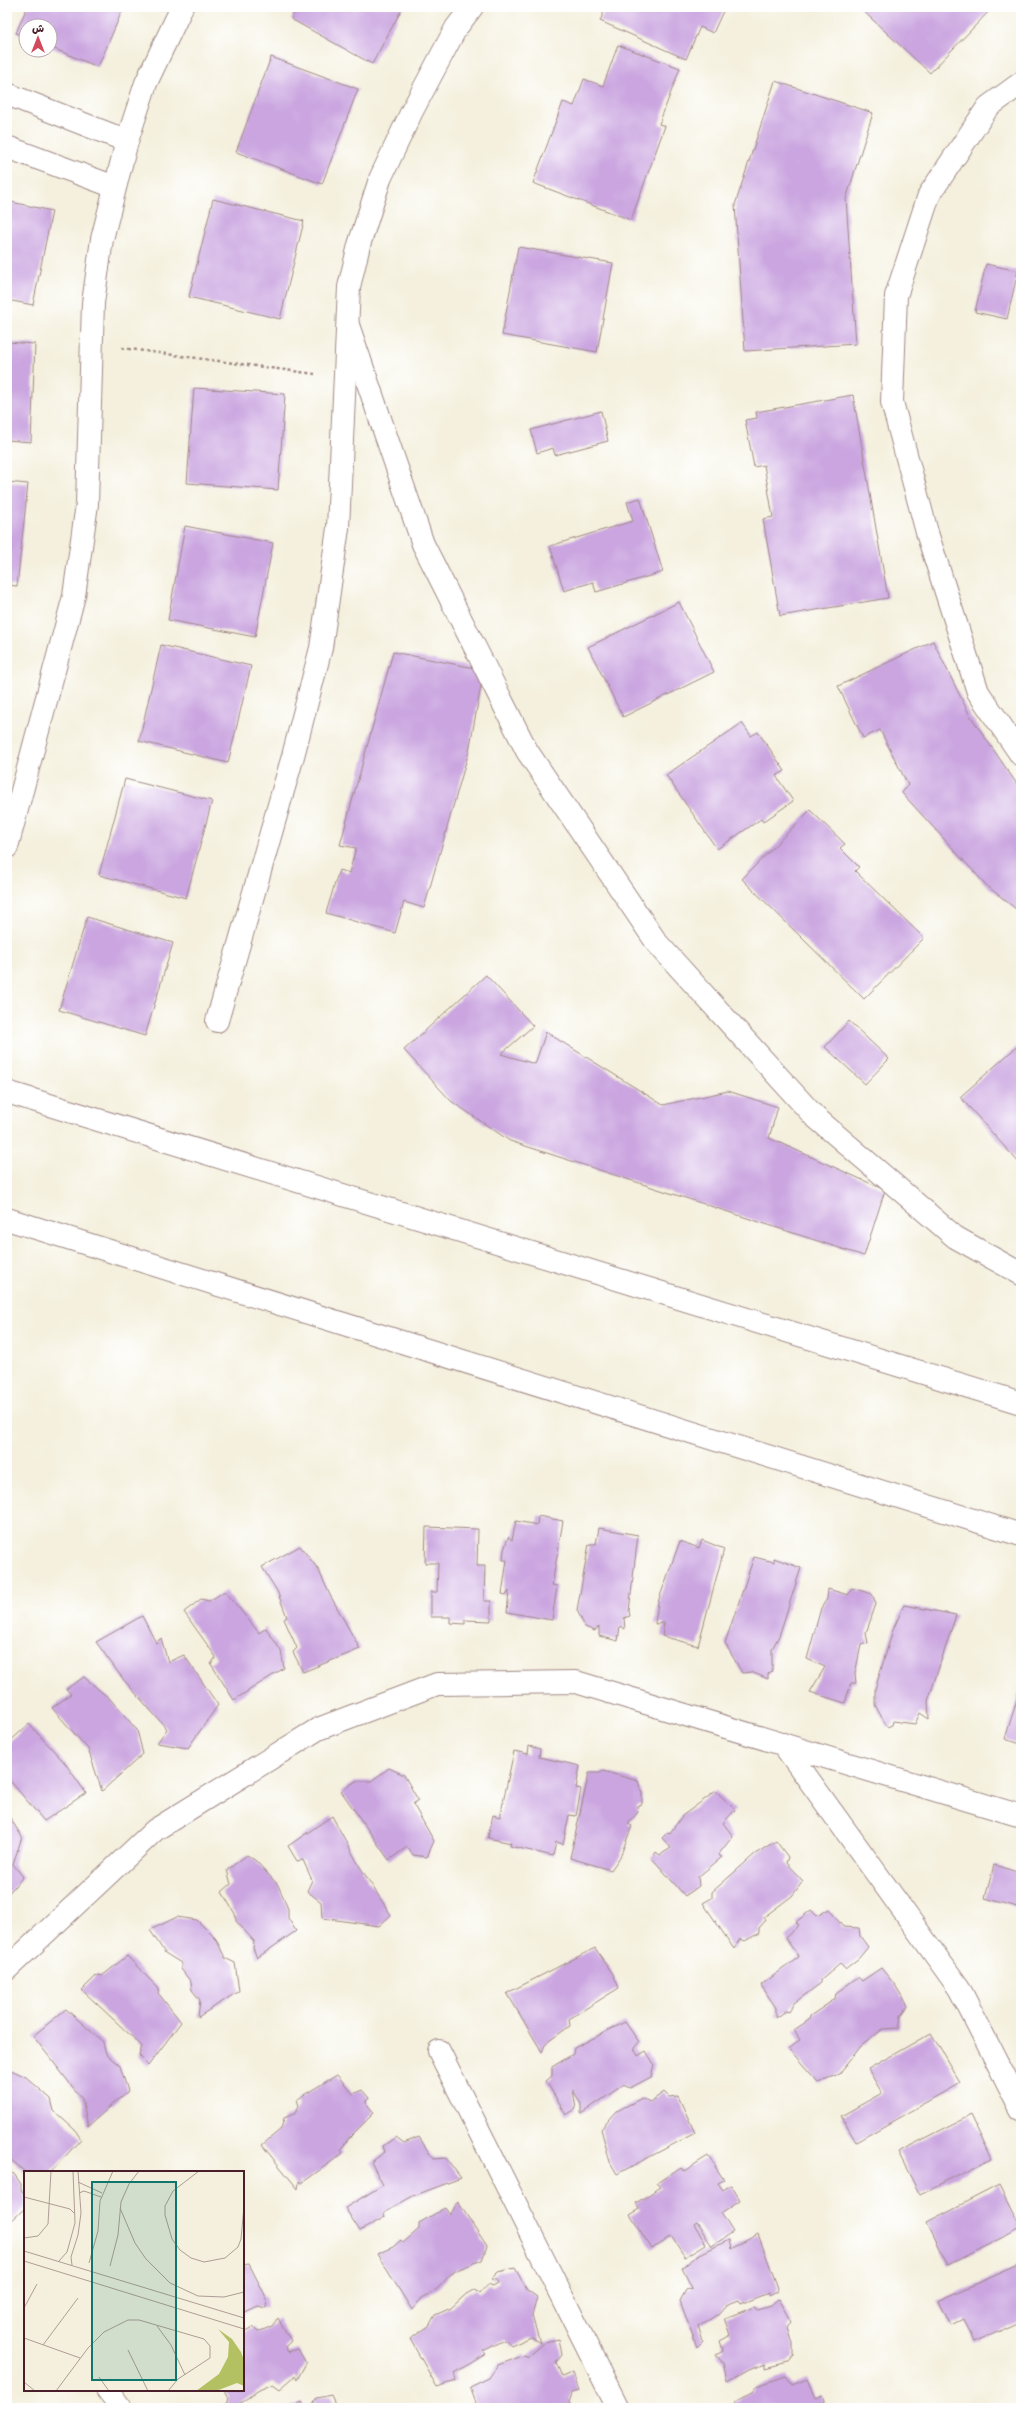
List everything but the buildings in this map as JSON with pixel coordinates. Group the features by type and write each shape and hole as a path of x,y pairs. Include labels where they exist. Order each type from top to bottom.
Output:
{"street":[{"path":"7,847 74,596 87,504 93,303 102,238 127,141 146,83 182,7"},
{"path":"217,1021 290,763 320,648 338,528 344,378 350,287 354,266 380,179 416,104 456,28 472,7"},
{"path":"1021,83 988,107 929,195 896,296 892,402 928,536 978,692 1021,755"},
{"path":"7,94 127,141"},
{"path":"7,148 115,188"},
{"path":"348,325 427,551 527,751 657,943 814,1116 955,1237 1021,1274"},
{"path":"7,1092 1021,1403"},
{"path":"7,1219 1021,1535"},
{"path":"7,1969 155,1830 318,1729 437,1684 576,1682 1021,1816"},
{"path":"783,1744 959,1988 1021,2110"},
{"path":"439,2051 618,2408"},
{"path":"108,2391 121,2408"}],"path":[{"path":"92,344 344,378"}]}
